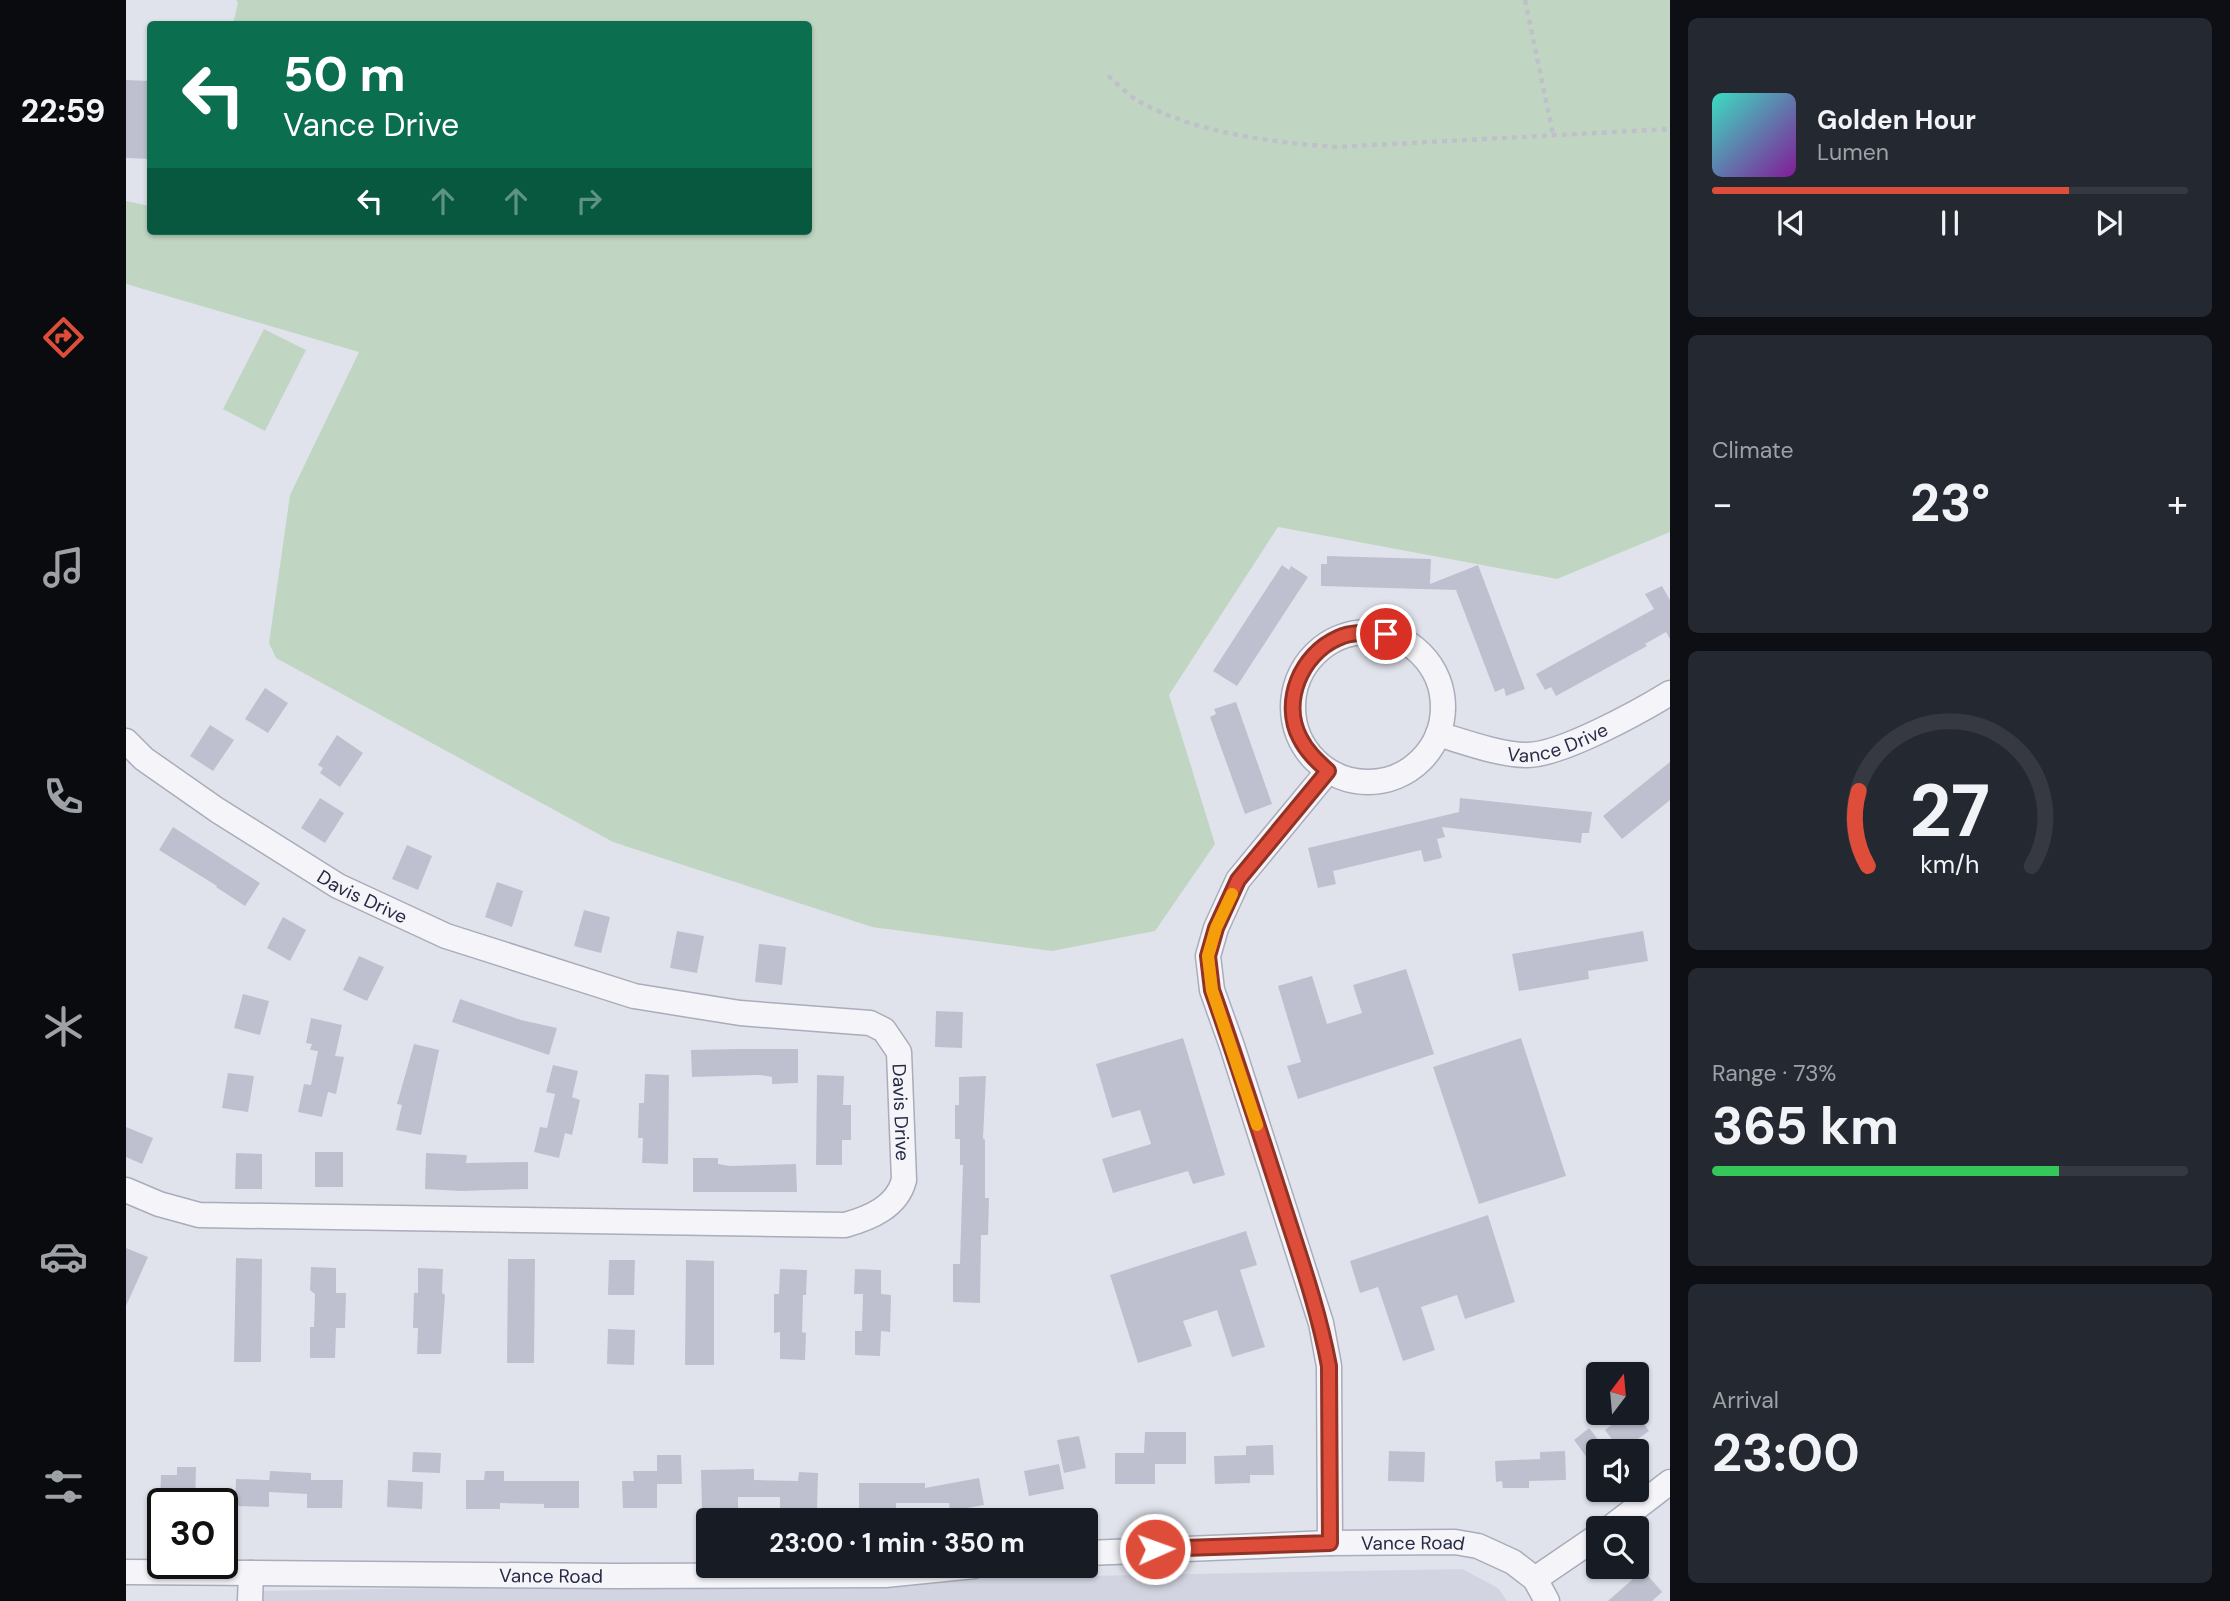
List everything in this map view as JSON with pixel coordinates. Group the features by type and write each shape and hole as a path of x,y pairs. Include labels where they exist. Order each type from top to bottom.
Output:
{"street":[{"path":"1362,632 1386,634 1409,644 1427,660 1439,681 1443,705 1438,734 1427,753 1411,768 1391,778 1370,782 1348,779 1328,771 1311,756 1299,737 1293,715 1294,692 1302,669 1318,651 1338,638 1362,632"},
{"name":"Vance Drive","path":"1438,734 1528,755 1568,746 1670,693"},
{"name":"Davis Drive","path":"126,741 144,759 218,810 338,886 446,936 634,996 740,1013 870,1023 884,1030 899,1052 904,1180 895,1200 866,1219 845,1225 199,1215 159,1204 126,1190"},
{"path":"1328,771 1238,880 1216,928 1208,956 1212,990 1321,1323 1329,1366 1330,1543"},
{"path":"1626,1516 1670,1482"},
{"name":"Vance Road","path":"1098,1553 1431,1541 1478,1546 1513,1562 1535,1579 1547,1601"},
{"path":"1535,1579 1586,1544"},
{"name":"Vance Road","path":"126,1572 696,1574"},
{"path":"250,1601 251,1573"}],"path":[{"path":"1525,0 1553,134"},
{"path":"1108,76 1140,102 1188,123 1282,143 1336,147 1670,129"}],"shaded area":[{"path":"1462,1569 1498,1588 1507,1601 262,1601 262,1591 1098,1578 1098,1576"}],"green space":[{"path":"236,0 1670,0 1670,532 1557,579 1278,527 1169,695 1215,844 1155,931 1052,951 872,927 613,842 276,658 269,643 290,495 359,352 126,284 126,201 147,205 147,235 812,235 812,21 234,21 238,2"},
{"path":"264,329 306,350 265,431 223,409"}],"building":[{"path":"126,80 147,81 147,159 126,158"},
{"path":"1327,556 1431,559 1430,584 1478,565 1525,689 1506,696 1504,688 1495,692 1456,590 1321,586 1321,564 1327,564"},
{"path":"1282,565 1289,570 1291,566 1308,577 1237,686 1213,671"},
{"path":"1662,586 1670,600 1670,639 1666,632 1645,644 1647,646 1556,696 1551,687 1545,690 1536,674 1654,609 1645,594"},
{"path":"265,688 288,703 268,733 245,719"},
{"path":"1236,702 1272,804 1245,814 1210,717 1216,714 1214,709"},
{"path":"210,725 234,740 213,771 190,756"},
{"path":"337,735 363,753 340,787 320,773 323,768 318,765"},
{"path":"1670,762 1670,800 1622,839 1603,816"},
{"path":"320,798 344,813 325,843 301,828"},
{"path":"1460,798 1592,812 1589,833 1582,833 1581,843 1442,827 1445,837 1437,839 1442,858 1424,862 1421,850 1333,871 1336,884 1318,888 1308,848 1459,812"},
{"path":"173,827 260,883 245,906 159,850"},
{"path":"407,845 432,856 418,890 392,879"},
{"path":"497,882 523,891 512,927 485,917"},
{"path":"584,910 610,917 601,953 574,946"},
{"path":"283,917 306,930 290,961 267,948"},
{"path":"677,931 704,936 697,973 670,968"},
{"path":"1643,931 1648,961 1588,971 1589,979 1519,991 1512,954"},
{"path":"759,944 786,947 782,985 755,982"},
{"path":"359,956 384,967 367,1001 343,990"},
{"path":"1406,969 1434,1054 1298,1099 1287,1066 1301,1062 1278,986 1312,976 1327,1024 1362,1013 1353,985"},
{"path":"243,994 269,1001 260,1035 234,1028"},
{"path":"460,999 521,1020 557,1028 549,1055 452,1022"},
{"path":"936,1011 963,1012 962,1048 935,1047"},
{"path":"311,1018 342,1025 335,1056 344,1057 336,1094 328,1092 322,1117 298,1112 304,1084 311,1085 318,1051 310,1050 312,1044 306,1043"},
{"path":"1183,1038 1225,1175 1193,1184 1188,1171 1113,1193 1102,1159 1151,1144 1140,1110 1112,1118 1096,1064"},
{"path":"1521,1038 1566,1176 1479,1204 1433,1067"},
{"path":"414,1044 439,1050 421,1135 396,1130 402,1105 397,1104"},
{"path":"798,1049 798,1083 772,1084 772,1077 760,1075 692,1077 691,1050"},
{"path":"553,1065 578,1071 572,1097 580,1100 572,1135 565,1133 559,1158 534,1152 540,1127 547,1128 555,1094 546,1092"},
{"path":"228,1073 254,1076 248,1112 222,1108"},
{"path":"645,1074 669,1075 668,1164 642,1163 643,1138 638,1138 639,1103 644,1103"},
{"path":"817,1075 844,1076 843,1105 851,1105 851,1140 842,1140 842,1165 816,1165"},
{"path":"986,1076 983,1138 985,1198 989,1198 988,1235 981,1235 980,1303 953,1302 953,1264 960,1264 963,1165 960,1165 960,1139 955,1139 955,1105 959,1105 959,1077"},
{"path":"126,1127 153,1138 142,1164 126,1157"},
{"path":"315,1152 343,1152 343,1187 315,1187"},
{"path":"236,1153 262,1154 262,1189 235,1189"},
{"path":"426,1153 467,1155 466,1163 528,1162 528,1189 425,1189"},
{"path":"693,1158 718,1158 718,1164 730,1166 796,1164 797,1192 693,1192"},
{"path":"1488,1215 1515,1302 1465,1319 1457,1295 1421,1307 1435,1350 1403,1361 1378,1287 1360,1293 1350,1261"},
{"path":"1246,1231 1257,1265 1240,1270 1265,1347 1232,1357 1217,1310 1183,1321 1192,1346 1138,1363 1110,1275"},
{"path":"126,1248 148,1257 126,1306"},
{"path":"236,1258 262,1259 261,1362 234,1362"},
{"path":"508,1259 535,1259 534,1363 507,1363"},
{"path":"609,1260 635,1260 634,1295 608,1295"},
{"path":"686,1260 714,1261 714,1365 685,1365"},
{"path":"311,1267 336,1268 336,1293 346,1293 345,1328 336,1328 335,1358 310,1358 310,1327 314,1327 315,1294 310,1290"},
{"path":"418,1268 443,1269 442,1293 445,1295 441,1354 417,1354 418,1328 413,1328"},
{"path":"780,1269 807,1270 802,1332 806,1333 805,1360 780,1359 780,1332 774,1333 774,1294 779,1294"},
{"path":"855,1269 881,1270 881,1294 891,1295 890,1332 881,1331 880,1356 855,1355 855,1331 862,1331 863,1294 854,1294"},
{"path":"608,1329 635,1330 634,1365 607,1364"},
{"path":"1612,1425 1645,1425 1649,1431 1638,1439 1612,1439 1605,1430"},
{"path":"1589,1428 1598,1439 1586,1439 1586,1456 1574,1440"},
{"path":"1145,1432 1186,1432 1186,1464 1155,1464 1155,1484 1115,1484 1115,1453 1144,1453"},
{"path":"1079,1436 1086,1468 1064,1473 1057,1440"},
{"path":"1273,1445 1274,1475 1250,1475 1250,1483 1215,1484 1214,1456 1246,1455 1246,1446"},
{"path":"1389,1451 1425,1452 1424,1482 1388,1481"},
{"path":"1565,1451 1566,1480 1529,1481 1529,1488 1503,1488 1502,1481 1496,1482 1495,1461 1540,1459 1540,1452"},
{"path":"413,1452 441,1453 440,1473 412,1472"},
{"path":"657,1455 681,1455 682,1484 657,1484 657,1508 623,1508 622,1481 634,1481 633,1471 657,1471"},
{"path":"1059,1464 1064,1489 1029,1496 1024,1471"},
{"path":"177,1467 196,1467 195,1488 161,1488 161,1475 177,1475"},
{"path":"754,1469 754,1480 798,1481 799,1472 818,1473 817,1508 780,1508 780,1497 738,1497 738,1508 702,1508 701,1470"},
{"path":"270,1471 311,1473 311,1480 343,1480 342,1508 307,1508 307,1494 269,1492 269,1507 238,1506 236,1479 269,1480 269,1483"},
{"path":"485,1471 504,1471 504,1481 579,1481 579,1508 544,1508 544,1504 500,1503 500,1509 466,1509 466,1480 484,1480"},
{"path":"979,1478 984,1505 950,1508 949,1503 896,1503 896,1508 859,1508 859,1483 925,1483 925,1488"},
{"path":"388,1480 423,1482 422,1509 387,1507"},
{"path":"1649,1577 1662,1592 1652,1601 1608,1601 1633,1579"}],"slow traffic":[{"path":"1232,894 1216,928 1208,956 1212,990 1257,1125"}],"route":[{"path":"1155,1549 1330,1543 1329,1366 1321,1323 1212,990 1208,956 1216,928 1238,880 1328,771 1311,756 1299,737 1293,715 1294,692 1302,669 1318,651 1338,638 1362,632 1386,634"}]}
